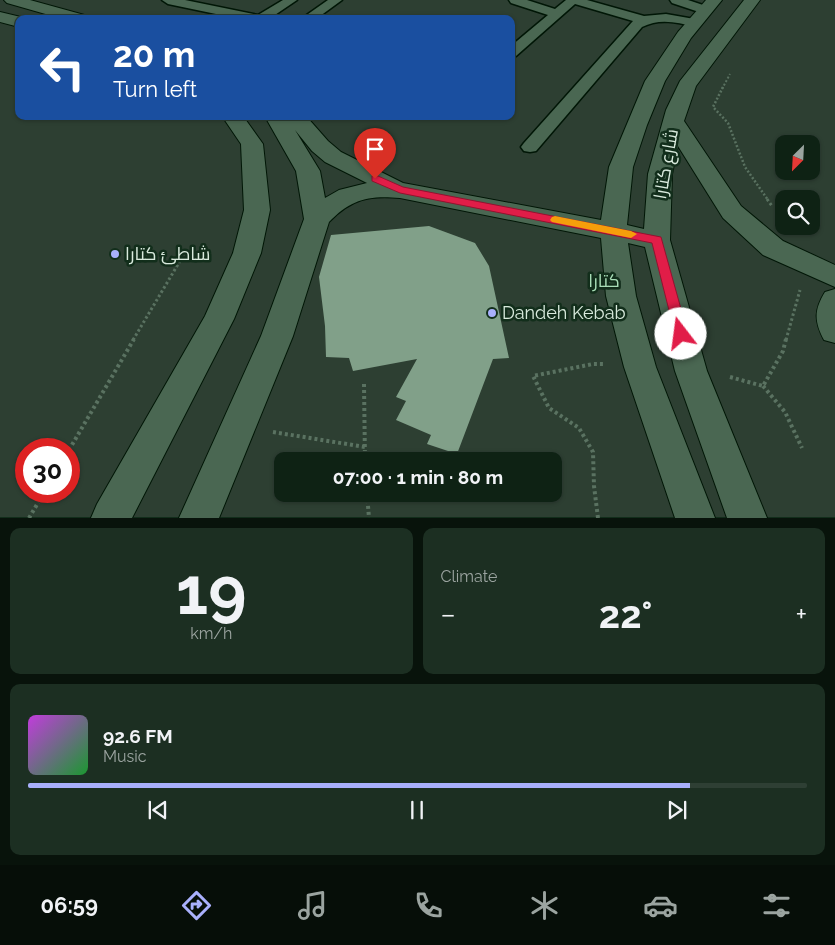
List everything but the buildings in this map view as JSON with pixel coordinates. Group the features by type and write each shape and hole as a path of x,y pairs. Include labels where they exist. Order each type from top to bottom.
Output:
{"street":[{"path":"12,0 67,15"},
{"name":"شارع كتارا","path":"747,518 691,371 657,240 660,174 673,120 687,85 752,0"},
{"name":"شارع كتارا","path":"695,518 640,367 621,296 613,230 621,167 636,125 666,63 705,11"},
{"path":"0,17 15,21"},
{"path":"111,518 220,319 247,253 256,210 252,144 235,120"},
{"path":"278,120 298,151 308,171 318,220"},
{"path":"297,120 320,146 333,157 351,168 400,190"},
{"path":"673,120 732,212 773,248 835,278"},
{"path":"199,518 277,336 318,220 329,207 348,195 379,188 400,190 657,240"},
{"path":"835,300 830,311 830,319 835,331"}],"lane":[{"path":"168,0 240,15"},
{"path":"266,15 291,0"},
{"path":"313,15 336,0"},
{"path":"515,0 557,14"},
{"path":"515,50 573,0 643,20 705,11"},
{"path":"676,0 705,11"},
{"path":"225,12 239,4"},
{"path":"530,146 637,24 643,20"}],"path":[{"path":"734,67 713,107 728,123 745,167 775,210"},
{"path":"76,438 180,261"},
{"path":"763,386 783,351 800,290 800,262"},
{"path":"598,518 594,486 593,452 578,428 549,408 533,376 593,364 640,367"},
{"path":"691,371 739,379 763,386 785,412 802,448"},
{"path":"364,384 364,452"},
{"path":"294,434 364,447"},
{"path":"368,502 369,518"},
{"path":"29,518 38,503"}],"green space":[{"name":"كتارا","path":"0,0 835,0 835,517 0,517"}],"slow traffic":[{"path":"555,220 631,234"}],"place":[{"name":"شاطئ كتارا","path":"115,254"},
{"name":"Dandeh Kebab","path":"492,313"}],"route":[{"path":"375,179 400,190 657,240 681,334"}]}
